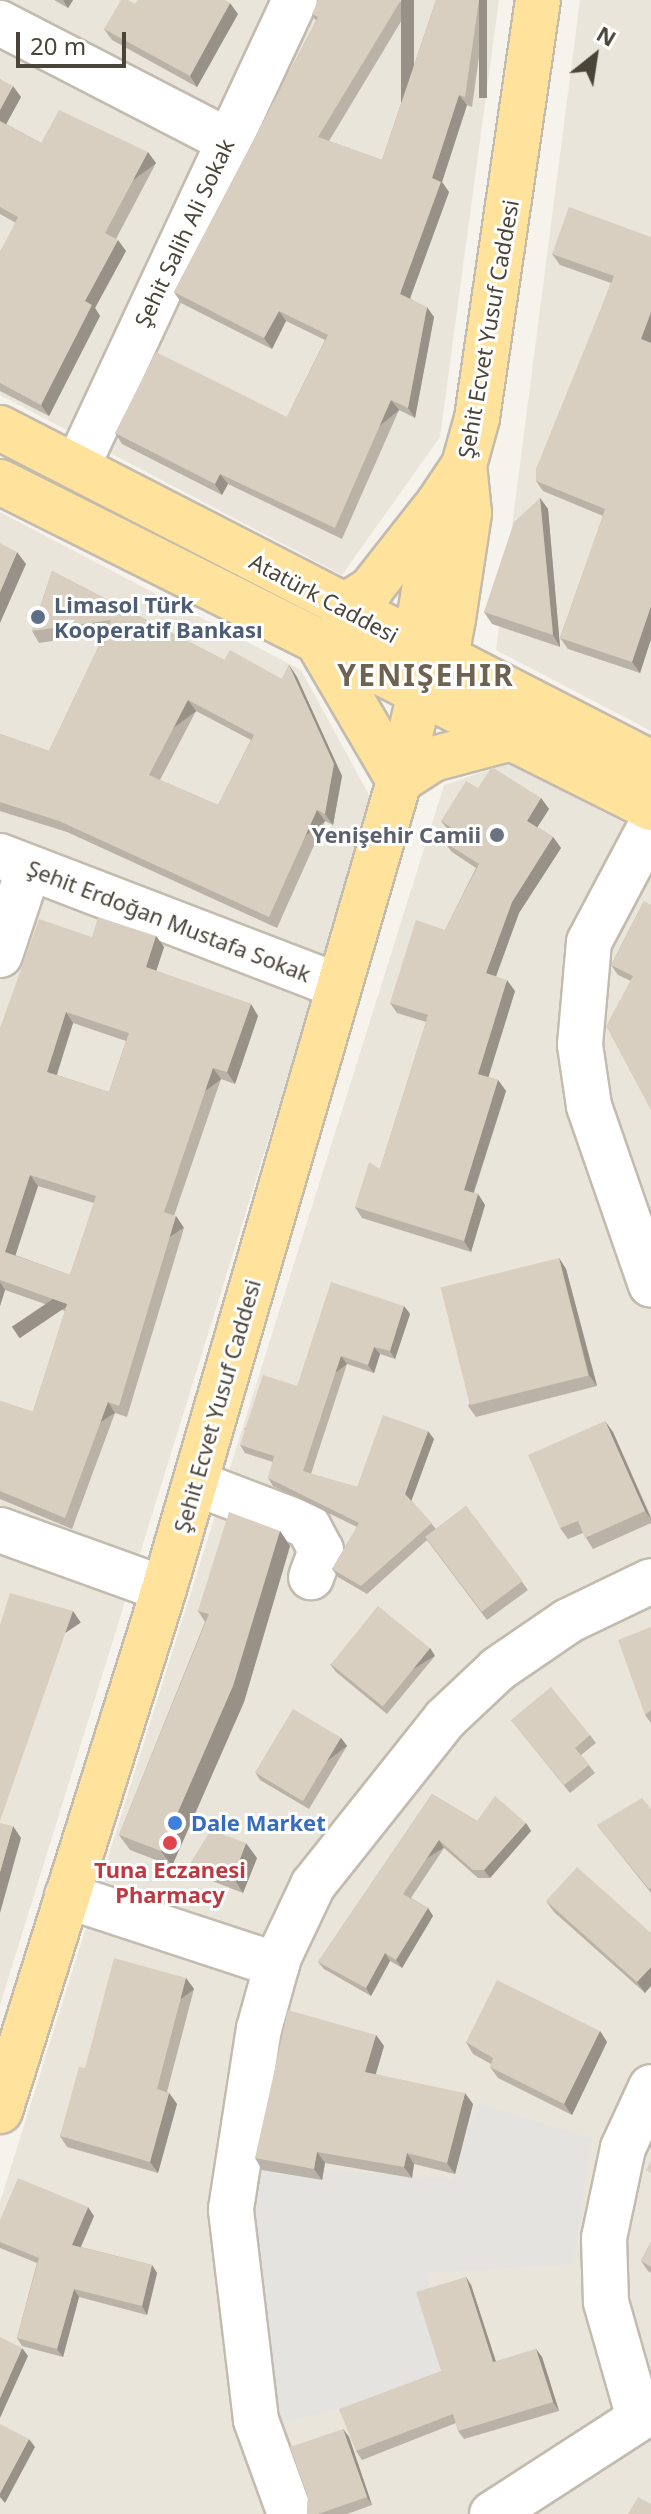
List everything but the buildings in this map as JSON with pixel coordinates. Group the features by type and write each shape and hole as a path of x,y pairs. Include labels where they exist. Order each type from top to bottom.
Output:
{"main road":[{"name":"Şehit Ecvet Yusuf Caddesi","path":"0,2111 164,1589 399,781 430,654 459,577 469,513 464,465 477,418 538,0"},
{"name":"Atatürk Caddesi","path":"0,428 430,654 651,763"},
{"path":"341,608 371,589 438,504 464,465"},
{"name":"Atatürk Caddesi","path":"0,482 419,697 651,808"},
{"path":"430,654 438,504"},
{"path":"459,577 471,626 492,663 539,708"},
{"path":"321,647 399,781 433,759 508,739"}],"street":[{"name":"Şehit Salih Ali Sokak","path":"77,467 295,0"},
{"path":"0,23 227,140"},
{"path":"651,825 589,942 581,985 589,1106 634,1192 651,1285"},
{"path":"0,955 14,862"},
{"name":"Şehit Erdoğan Mustafa Sokak","path":"14,862 338,986"},
{"path":"195,1483 308,1526 321,1550 311,1577"},
{"path":"0,1530 164,1589"},
{"path":"290,2514 256,2420 231,2209 277,1965 313,1885 445,1719 498,1669 568,1621 651,1581"},
{"path":"67,1896 277,1965"},
{"path":"508,2510 645,2414 606,2302 604,2238 623,2148 651,2087"}],"shaded area":[{"path":"0,0 499,0 440,437 342,575 0,395"},
{"path":"580,0 651,0 651,731 496,650"},
{"path":"0,512 301,670 373,802 0,2005"},
{"path":"509,763 651,837 651,2514 0,2514 0,2202 444,785"},
{"path":"477,2103 592,2139 573,2264 427,2273 441,2383 281,2423 255,2295 256,2166 453,2179"}],"place":[{"name":"Limasol Türk Kooperatif Bankası","path":"38,617"},
{"name":"Yenişehir Camii","path":"497,835"},
{"name":"Dale Market","path":"175,1823"},
{"name":"Tuna Eczanesi Pharmacy","path":"170,1843"}],"district":[{"name":"YENIŞEHIR","path":"426,675"}]}
